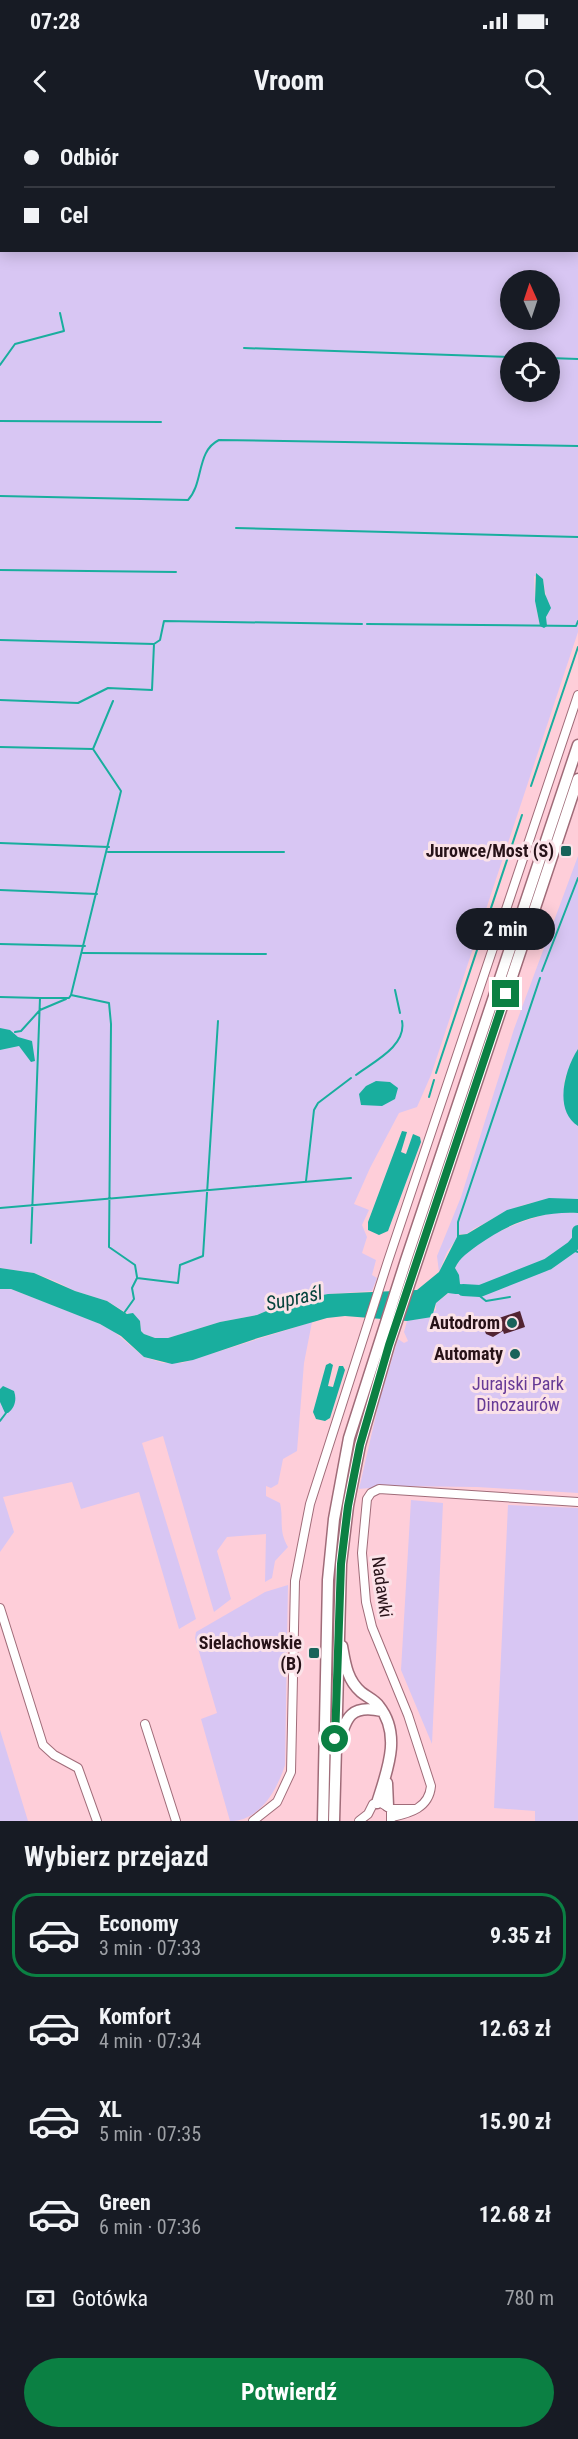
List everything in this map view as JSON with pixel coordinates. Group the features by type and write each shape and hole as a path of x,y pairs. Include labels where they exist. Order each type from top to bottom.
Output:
{"highway":[{"path":"334,1821 341,1564 351,1484 406,1260 578,745"},
{"path":"323,1821 327,1601 334,1519 349,1438 417,1259 578,779"},
{"path":"339,1620 344,1659 351,1680 379,1705 390,1723 392,1736 386,1777 388,1811"},
{"path":"335,1761 344,1725 351,1714 362,1709 382,1711"}],"street":[{"path":"253,1821 276,1802 291,1772 293,1619 299,1553 310,1504 362,1338 578,695"},
{"name":"Nadawki","path":"388,1811 418,1808 430,1793 429,1779 408,1715 372,1627 364,1590 362,1552 366,1499 379,1489 578,1502"},
{"path":"0,1608 43,1745 54,1755 78,1768 97,1821"},
{"path":"145,1724 176,1821"},
{"path":"359,1821 369,1818 370,1807 388,1811"}],"green space":[{"path":"0,252 578,252 578,632 431,1075 417,1107 399,1113 354,1204 369,1210 362,1225 367,1237 362,1253 376,1260 372,1275 377,1278 372,1291 328,1294 290,1301 257,1315 220,1322 168,1338 155,1338 141,1331 140,1321 107,1301 75,1291 34,1273 0,1268","holes":["534,576 543,579 547,609 540,626 535,601"]},
{"path":"578,856 578,1049 564,1085 566,1106 578,1126 578,1199 542,1201 520,1206 467,1234 460,1234 447,1252 439,1272 437,1256 461,1197 514,1029"},
{"name":"Jurajski Park Dinozaurów","path":"557,1212 578,1213 578,1493 477,1487 391,1486 359,1489 379,1402 398,1339 404,1343 408,1341 404,1332 407,1321 428,1317 436,1310 436,1303 460,1284 455,1268 461,1258 472,1248 500,1231"},
{"path":"0,1289 11,1289 91,1320 112,1330 144,1357 163,1363 182,1363 312,1322 304,1363 297,1451 283,1459 278,1484 271,1488 266,1486 266,1496 280,1503 282,1530 288,1547 275,1561 272,1578 265,1582 266,1534 227,1537 217,1551 231,1599 214,1612 163,1436 142,1443 196,1619 179,1629 139,1492 81,1509 72,1482 3,1497 14,1532 0,1552"},
{"path":"411,1500 443,1503 432,1744 401,1670"},
{"path":"508,1505 578,1508 578,1821 535,1821 535,1811 494,1808"},
{"path":"288,1585 285,1765 266,1802 250,1816 230,1821 201,1719 217,1713 195,1638 196,1632 265,1592"},
{"path":"0,1730 28,1821 0,1821"}],"shaded area":[{"path":"536,573 543,579 545,594 551,608 546,617 547,626 544,628 540,626 535,601"},
{"path":"0,1028 10,1030 18,1037 32,1041 35,1061 31,1062 19,1046 0,1050"},
{"path":"578,1049 578,1126 570,1119 566,1110 564,1089 569,1067"},
{"path":"376,1081 390,1082 398,1088 395,1099 382,1106 361,1105 359,1094 366,1086"},
{"path":"402,1131 407,1132 401,1152 406,1154 413,1134 420,1137 421,1142 388,1231 379,1235 368,1230 368,1222"},
{"path":"549,1198 578,1199 578,1213 551,1214 525,1220 501,1230 478,1245 462,1258 455,1268 460,1284 478,1290 478,1295 448,1293 436,1303 432,1317 407,1321 345,1316 327,1318 193,1360 172,1364 144,1357 121,1336 100,1324 11,1289 0,1289 0,1268 34,1273 75,1291 107,1301 127,1314 133,1313 140,1321 141,1331 144,1334 155,1338 168,1338 220,1322 257,1315 290,1301 328,1294 417,1290 439,1272 458,1235 467,1234 507,1210"},
{"path":"330,1363 333,1365 328,1386 333,1387 339,1366 343,1366 345,1370 330,1418 325,1421 316,1419 313,1412 326,1365"},
{"path":"3,1386 14,1391 15,1394 14,1406 8,1413 5,1413 0,1402 0,1389"}],"building":[{"name":"Autodrom","path":"520,1311 525,1327 504,1334 503,1331 493,1337 486,1334 484,1329 488,1323 501,1324 499,1318"}],"waterway":[{"path":"0,365 15,344 64,331 60,313"},
{"path":"244,348 500,357"},
{"path":"560,358 578,359"},
{"path":"0,421 161,422"},
{"path":"0,496 188,500 196,485 203,459 212,445 219,440 578,446"},
{"path":"236,528 578,537"},
{"path":"0,570 176,572"},
{"path":"0,640 154,644 160,640 164,621 362,624"},
{"path":"367,624 576,626 578,621"},
{"path":"0,700 78,703 108,688 152,690 154,644"},
{"path":"531,786 578,647"},
{"path":"0,747 93,749 113,701"},
{"path":"31,1243 40,998 69,998 71,995 121,791 93,749"},
{"path":"436,1073 522,815"},
{"path":"0,843 109,847"},
{"path":"108,852 284,852"},
{"path":"542,971 578,878"},
{"path":"0,890 97,894"},
{"path":"0,944 85,946"},
{"path":"83,953 266,954"},
{"path":"458,1238 458,1222 540,978"},
{"path":"395,990 400,1013"},
{"path":"71,995 109,1003 111,1024 109,1247 135,1265 137,1277"},
{"path":"0,997 40,998"},
{"path":"15,1032 21,1031 40,1010 66,999"},
{"path":"124,1313 134,1299 132,1288 137,1278 178,1283 180,1265 203,1256 218,1021"},
{"path":"356,1075 394,1046 402,1030 402,1021"},
{"path":"306,1181 314,1110 318,1103 351,1078"},
{"path":"429,1097 434,1080"},
{"path":"0,1208 351,1178"},
{"path":"463,1290 480,1291 548,1264 572,1247 578,1240 578,1231"},
{"path":"570,1249 578,1252"},
{"path":"476,1293 486,1301 510,1297"},
{"path":"0,1421 6,1413"}],"place":[{"name":"Jurowce/Most (S)","path":"566,851"},
{"name":"Autodrom","path":"512,1323"},
{"name":"Automaty","path":"515,1354"},
{"name":"Sielachowskie (B)","path":"314,1653"}],"route":[{"path":"335,1739 341,1564 351,1484 373,1395 506,994"}],"water label":[{"name":"Supraśl","path":"294,1298"}]}
